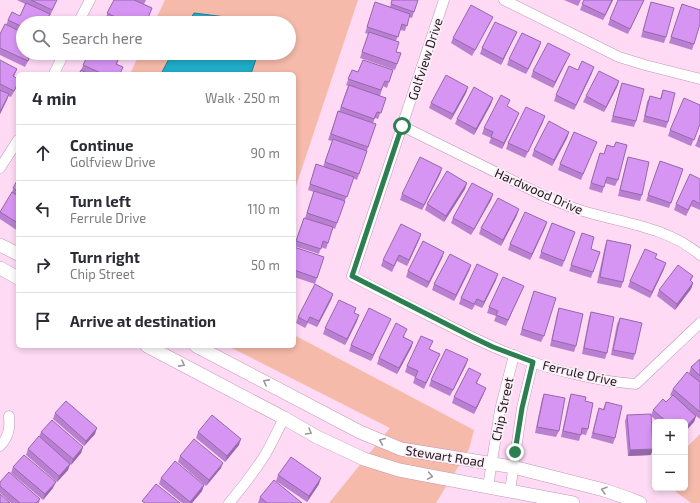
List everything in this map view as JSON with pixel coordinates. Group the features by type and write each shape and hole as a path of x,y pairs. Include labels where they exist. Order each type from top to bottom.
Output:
{"street":[{"path":"82,16 90,0"},
{"name":"Golfview Drive","path":"352,276 444,0"},
{"path":"504,0 619,57 700,79"},
{"path":"55,72 61,60"},
{"name":"Hardwood Drive","path":"402,126 551,199 583,211 655,231 686,245 700,255"},
{"path":"0,168 16,143"},
{"path":"0,245 16,253"},
{"path":"0,268 16,277"},
{"name":"Ferrule Drive","path":"352,276 470,336 514,355 560,370 605,380 636,384 700,323"},
{"name":"Stewart Road","path":"151,348 317,437 364,459 399,470 573,503"},
{"name":"Stewart Road","path":"200,348 360,432 401,449 513,467 604,490 640,503"},
{"name":"Chip Street","path":"488,487 500,410 514,355"},
{"name":"Chip Street","path":"510,491 522,408 533,362"},
{"path":"0,446 8,433 10,416"},
{"path":"229,503 257,467 284,418"}],"shaded area":[{"path":"165,0 358,0 296,186 296,72 131,72 137,60 296,60 296,16 157,16"},
{"path":"296,336 474,430 469,449 436,503 329,503 390,428 232,348 296,348"},
{"path":"700,434 700,503 691,503 675,491 688,491 688,446"}],"water":[{"path":"194,13 218,16 192,16"},
{"path":"168,60 256,60 252,72 162,72"}],"building":[{"path":"31,0 57,0 52,10"},
{"path":"114,0 134,0 152,8 149,16 113,16 107,13"},
{"path":"392,0 418,0 414,12 391,4"},
{"path":"584,0 612,0 605,15 582,4"},
{"path":"618,0 644,0 630,29 610,19"},
{"path":"375,2 410,14 407,26 402,24 398,37 367,27"},
{"path":"651,2 674,8 666,37 643,31"},
{"path":"26,3 50,14 49,16 20,16"},
{"path":"682,4 700,10 700,24 694,44 671,37"},
{"path":"471,5 493,17 475,50 453,38"},
{"path":"12,12 20,16 16,16 16,24 8,20"},
{"path":"495,22 517,32 503,59 482,48"},
{"path":"5,24 16,30 16,55 0,48 0,34"},
{"path":"369,32 399,42 396,52 401,53 397,64 362,52"},
{"path":"522,33 541,42 528,69 509,59"},
{"path":"548,43 570,54 555,82 533,71"},
{"path":"0,60 17,69 13,76 16,78 16,87 14,91 0,84"},
{"path":"86,60 118,60 116,64 123,67 121,72 99,72 83,65"},
{"path":"363,60 393,70 389,82 385,81 381,90 348,79 352,70 358,72"},
{"path":"582,61 594,67 576,105 556,95 569,66 578,70"},
{"path":"599,71 619,81 606,107 586,96"},
{"path":"446,75 468,87 453,114 431,103"},
{"path":"622,83 644,89 636,121 613,116"},
{"path":"349,85 386,98 381,113 377,112 374,119 341,107"},
{"path":"474,87 493,98 476,129 457,119"},
{"path":"0,90 9,94 0,112"},
{"path":"663,90 675,93 668,122 645,116 650,96 661,99"},
{"path":"501,95 510,100 507,106 519,113 504,143 491,137 493,132 484,128"},
{"path":"684,98 700,105 700,124 694,140 670,130"},
{"path":"526,107 545,116 528,152 508,143"},
{"path":"338,111 376,124 368,147 331,134"},
{"path":"549,121 569,132 554,160 534,150"},
{"path":"574,132 597,142 583,174 560,164"},
{"path":"333,139 367,151 359,174 325,162"},
{"path":"616,142 627,145 618,180 607,177 604,187 591,183 600,153 604,154 607,145 614,147"},
{"path":"420,157 442,168 424,205 402,194"},
{"path":"628,157 649,162 642,195 620,190"},
{"path":"660,161 683,169 671,203 648,195"},
{"path":"316,164 354,177 347,197 310,184"},
{"path":"447,171 467,183 446,216 427,204"},
{"path":"690,174 700,179 700,204 693,200 688,210 676,204"},
{"path":"16,183 16,190 13,188"},
{"path":"472,183 493,194 474,229 453,218"},
{"path":"314,191 345,201 337,223 307,213"},
{"path":"12,192 16,195 16,222 0,212"},
{"path":"498,198 519,209 503,240 481,228"},
{"path":"525,212 547,222 532,254 510,244"},
{"path":"304,218 333,227 328,243 323,241 321,249 296,241"},
{"path":"552,223 575,232 564,261 541,252"},
{"path":"401,224 421,234 409,260 399,255 394,266 383,260"},
{"path":"582,233 594,237 591,249 600,252 593,272 571,265"},
{"path":"607,240 631,245 623,282 600,277"},
{"path":"423,241 444,252 429,282 408,271"},
{"path":"296,248 324,257 317,278 296,271"},
{"path":"645,249 657,254 655,258 666,263 652,292 630,281"},
{"path":"450,254 471,265 456,295 434,284"},
{"path":"477,264 498,274 484,302 477,299 474,304 461,298"},
{"path":"678,265 693,276 690,280 693,283 677,304 659,290"},
{"path":"503,277 524,286 508,320 496,315 498,311 489,307"},
{"path":"315,284 333,294 319,321 310,317 307,322 298,317"},
{"path":"534,291 556,298 544,336 522,329"},
{"path":"339,300 356,308 354,313 359,315 347,339 325,328"},
{"path":"369,308 391,319 373,355 351,345"},
{"path":"559,308 583,314 576,346 552,340"},
{"path":"591,312 614,317 607,353 584,348"},
{"path":"620,318 642,323 635,354 613,350"},
{"path":"396,323 407,329 403,337 413,342 399,368 379,358"},
{"path":"421,336 433,341 429,349 440,354 426,383 415,378 418,371 407,366"},
{"path":"446,349 468,359 453,390 431,380"},
{"path":"700,359 700,376 691,367"},
{"path":"469,368 481,374 476,383 486,388 476,408 454,397"},
{"path":"687,372 700,382 700,412 673,389"},
{"path":"544,394 565,398 559,431 537,427"},
{"path":"571,394 586,397 585,401 593,403 588,429 582,428 581,435 563,431"},
{"path":"673,395 696,416 688,425 688,419 664,419 653,410 663,399 666,402"},
{"path":"66,401 97,428 86,441 55,413"},
{"path":"606,402 622,406 615,438 593,433 599,408 604,410"},
{"path":"651,414 652,449 630,450 627,415"},
{"path":"212,415 241,439 227,456 198,432"},
{"path":"52,420 83,447 73,459 41,432"},
{"path":"39,436 70,464 59,476 28,449"},
{"path":"194,439 223,463 209,480 180,456"},
{"path":"24,455 56,482 45,494 13,467"},
{"path":"291,457 321,478 309,496 278,475"},
{"path":"175,461 204,485 190,502 161,478"},
{"path":"9,472 40,499 36,503 20,503 0,486 0,482"},
{"path":"274,480 302,503 267,503 260,497"},
{"path":"156,484 180,503 145,503 142,501"},
{"path":"0,494 10,503 0,503"}],"route":[{"path":"402,126 352,276 493,347 533,362 522,408 515,452"}]}
